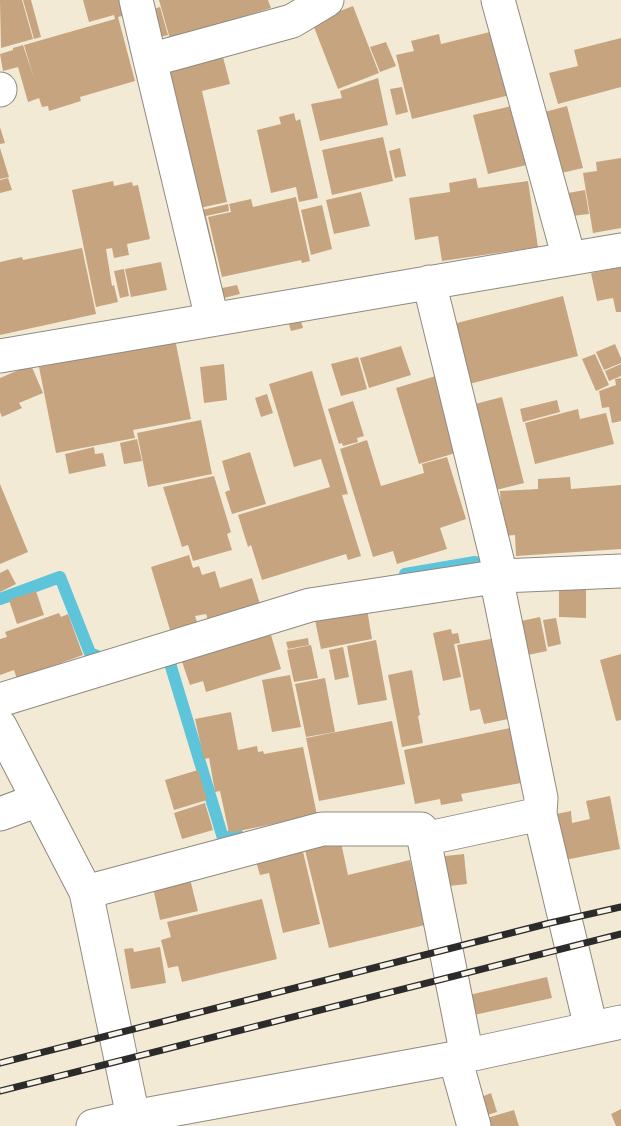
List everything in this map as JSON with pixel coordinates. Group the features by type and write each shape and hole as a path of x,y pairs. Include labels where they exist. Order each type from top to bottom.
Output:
{"street":[{"path":"136,0 212,319"},
{"path":"150,60 292,21 327,0"},
{"path":"498,0 569,258"},
{"path":"0,356 621,250"},
{"path":"93,1126 134,1121 461,1057 606,1025 540,814 541,798 499,577 429,282"},
{"path":"0,700 310,605 499,577 621,571"},
{"path":"0,726 86,892 134,1121"},
{"path":"0,814 38,800"},
{"path":"424,839 540,814"},
{"path":"86,892 322,829 422,829 474,1126"}],"building":[{"path":"0,0 22,0 33,39 1,48"},
{"path":"23,0 31,0 41,37 34,39"},
{"path":"83,0 126,0 126,15 118,17 135,81 80,97 81,101 49,111 48,106 42,107 39,98 28,102 18,67 3,71 0,54 23,45 34,78 24,45 115,19 114,15 89,22"},
{"path":"159,0 268,0 271,8 170,39"},
{"path":"353,6 379,73 338,89 312,22"},
{"path":"160,7 168,35 160,37 151,10"},
{"path":"494,31 510,95 412,119 396,55 414,51 411,41 439,34 441,44"},
{"path":"621,38 621,87 558,104 549,73 578,66 574,50"},
{"path":"386,42 396,66 380,72 370,47"},
{"path":"223,57 230,84 202,91 227,202 195,209 164,70"},
{"path":"378,78 388,125 320,141 311,104 342,98 340,91"},
{"path":"402,87 408,112 396,115 390,89"},
{"path":"516,105 531,164 488,174 473,115"},
{"path":"567,106 583,168 557,174 541,113"},
{"path":"294,113 296,121 300,119 318,198 299,202 296,187 271,193 257,130 281,124 279,117"},
{"path":"0,127 5,143 0,144"},
{"path":"383,137 393,181 332,195 322,150"},
{"path":"0,148 9,177 0,179"},
{"path":"400,148 406,176 395,178 389,151"},
{"path":"621,158 621,228 593,233 583,173 597,171 596,162"},
{"path":"8,178 12,190 0,193 0,180"},
{"path":"476,178 478,188 528,181 538,247 442,261 438,236 415,240 409,198 450,192 449,183"},
{"path":"113,181 114,186 132,182 133,186 138,185 150,239 127,244 129,255 114,258 112,248 106,249 112,286 114,285 118,302 96,307 72,190"},
{"path":"585,190 589,214 572,216 568,193"},
{"path":"361,192 370,226 334,234 326,200"},
{"path":"296,197 310,261 302,263 301,260 222,277 208,217 231,212 229,204 251,199 253,207"},
{"path":"228,204 229,211 206,216 219,272 212,273 198,211"},
{"path":"322,205 332,249 311,255 301,210"},
{"path":"82,248 96,314 0,335 0,262 22,257 23,260"},
{"path":"161,262 167,290 131,297 125,269"},
{"path":"621,267 621,312 616,312 613,298 597,301 591,273"},
{"path":"124,269 129,296 120,298 114,271"},
{"path":"237,285 240,294 224,298 222,288"},
{"path":"563,296 578,356 469,384 453,324"},
{"path":"300,318 303,328 291,331 288,321"},
{"path":"175,339 191,419 133,430 135,438 56,453 39,367"},
{"path":"615,344 621,363 604,370 596,352"},
{"path":"401,346 411,375 369,388 360,358"},
{"path":"595,354 609,385 596,391 582,359"},
{"path":"358,357 367,389 341,396 331,364"},
{"path":"224,364 227,400 204,403 200,367"},
{"path":"621,364 621,376 609,381 605,371"},
{"path":"31,365 43,393 19,403 22,408 2,417 0,378"},
{"path":"312,371 348,494 342,495 361,556 348,560 346,554 262,580 251,545 248,547 238,515 330,487 321,459 294,467 269,384"},
{"path":"439,375 462,451 419,464 396,388"},
{"path":"621,378 621,421 612,423 609,407 602,408 599,391 616,385 615,379"},
{"path":"267,394 273,413 261,417 255,398"},
{"path":"502,397 524,483 496,490 475,404"},
{"path":"557,400 560,412 523,422 520,409"},
{"path":"353,401 364,436 357,438 358,442 343,446 342,443 339,444 328,409"},
{"path":"578,409 580,419 606,413 614,444 535,464 525,423"},
{"path":"201,420 212,474 148,487 137,433"},
{"path":"137,439 142,461 124,464 120,443"},
{"path":"367,440 381,486 424,473 422,464 447,457 466,519 440,528 447,549 397,564 393,551 373,557 340,449"},
{"path":"94,447 95,454 103,453 106,466 69,474 65,454"},
{"path":"250,452 266,504 232,514 225,492 230,490 222,461"},
{"path":"214,476 231,532 227,534 232,550 193,561 188,545 182,547 163,487"},
{"path":"570,477 571,489 621,485 621,549 516,556 515,535 503,536 500,491 538,489 538,479"},
{"path":"0,484 28,552 0,564"},
{"path":"189,555 193,568 199,566 202,575 215,571 220,588 252,578 260,604 208,620 206,614 195,616 197,622 170,630 151,567"},
{"path":"8,569 16,584 0,592 0,573"},
{"path":"559,586 586,587 586,618 559,617"},
{"path":"36,591 44,615 17,624 9,600"},
{"path":"367,609 372,639 321,649 315,620"},
{"path":"59,613 61,617 68,614 83,655 17,679 14,670 0,675 0,639 7,637 5,632"},
{"path":"540,617 547,651 528,655 521,621"},
{"path":"556,618 561,644 548,647 543,620"},
{"path":"269,628 281,669 206,692 203,681 190,685 180,656"},
{"path":"451,629 452,634 458,633 460,643 454,644 461,677 443,681 433,633"},
{"path":"308,638 309,645 288,649 286,642"},
{"path":"496,638 513,718 484,724 480,709 470,711 457,645"},
{"path":"376,640 387,700 358,705 347,646"},
{"path":"311,645 318,678 294,682 287,650"},
{"path":"343,647 349,677 335,680 329,650"},
{"path":"621,654 621,720 616,721 600,660"},
{"path":"412,670 423,743 402,747 388,675"},
{"path":"290,675 301,727 272,732 262,680"},
{"path":"325,678 335,732 306,737 295,684"},
{"path":"231,712 238,750 257,746 258,752 263,751 264,754 303,747 317,815 229,833 220,791 215,792 209,758 204,759 195,719"},
{"path":"392,721 405,784 319,801 306,738"},
{"path":"510,728 521,783 461,794 463,801 441,805 440,799 415,804 404,750"},
{"path":"198,770 207,800 174,810 165,780"},
{"path":"610,796 620,849 565,860 551,815 571,811 572,823 590,819 586,801"},
{"path":"205,803 213,830 182,839 174,813"},
{"path":"340,838 348,875 410,860 425,925 329,948 304,846"},
{"path":"301,843 320,924 283,933 269,873 260,875 255,858"},
{"path":"464,854 467,884 449,886 445,856"},
{"path":"189,875 198,911 160,920 152,883"},
{"path":"262,899 277,959 182,982 178,966 168,968 161,940 171,937 167,922"},
{"path":"160,947 166,983 131,989 124,949 133,948 134,952"},
{"path":"547,977 552,998 474,1015 469,995"},
{"path":"491,1093 497,1112 484,1116 479,1098"},
{"path":"621,1109 621,1126 616,1126 611,1114"},
{"path":"514,1110 519,1126 489,1126 487,1118"}],"waterway":[{"path":"405,574 475,562"},
{"path":"0,599 60,577 90,653 102,658 108,656"},
{"path":"169,660 223,838 238,835"}],"railway":[{"path":"0,1063 621,907"},
{"path":"0,1091 621,934"}]}
